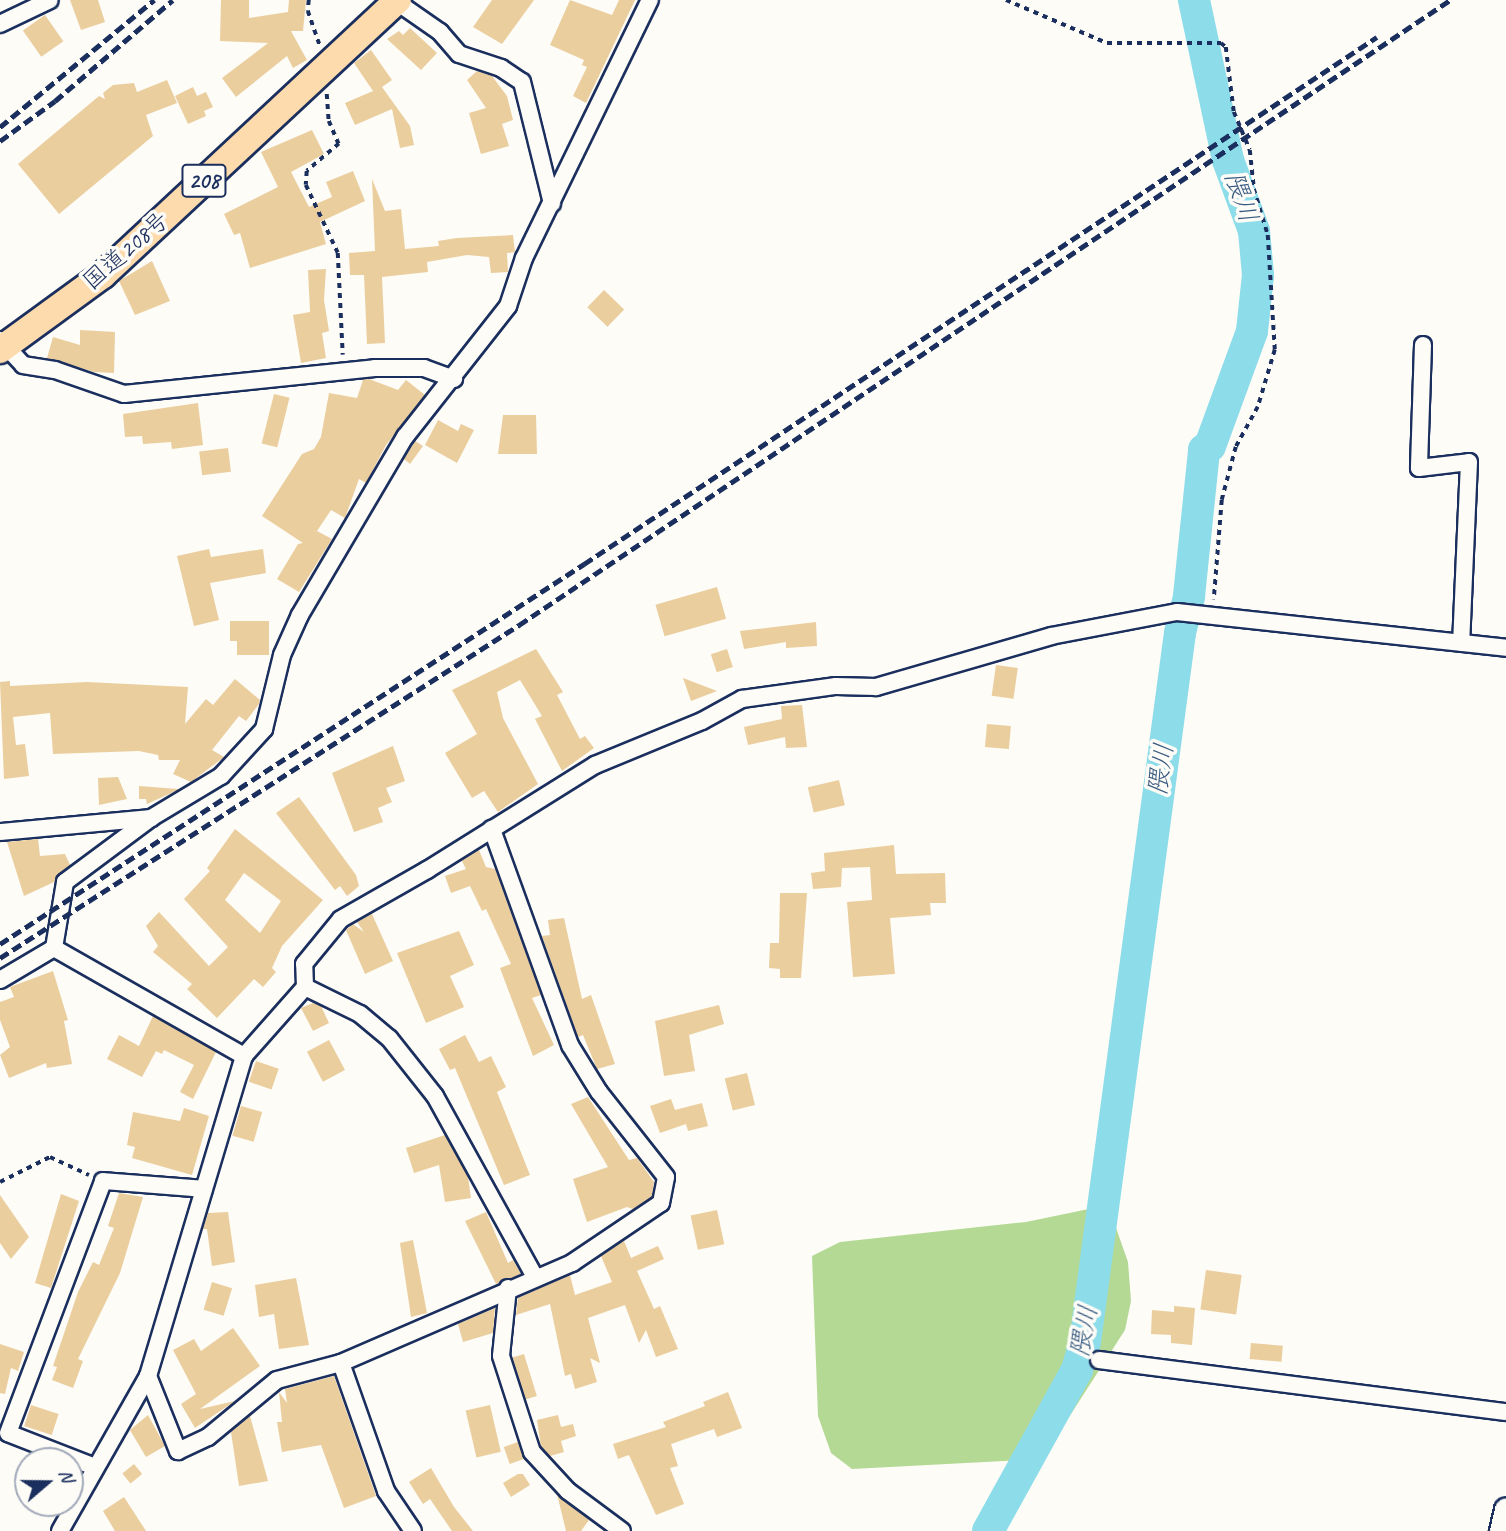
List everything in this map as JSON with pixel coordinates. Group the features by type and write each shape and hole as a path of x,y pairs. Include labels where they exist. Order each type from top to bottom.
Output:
{"highway":[{"name":"国道208号","path":"2,345 103,275 397,1"}],"main road":[{"path":"1501,1531 1506,1510"}],"street":[{"path":"0,24 50,0"},
{"path":"0,980 54,948 65,882 151,818 221,776 264,729 282,655 300,615 405,437 454,379 508,306 524,258 650,0"},
{"path":"397,1 440,32 459,54 501,68 522,82 552,203"},
{"path":"2,345 23,365 55,370 124,394 375,368 424,369 454,379"},
{"path":"1423,345 1419,468 1469,462 1461,643"},
{"path":"61,1531 148,1376 244,1056 305,987 304,964 341,919 492,830 595,765 702,721 741,699 836,686 876,687 1051,636 1177,611 1506,648"},
{"path":"0,832 151,818"},
{"path":"148,1376 178,1451 208,1437 277,1380 341,1363 509,1288 572,1264 662,1203 666,1177 599,1092 570,1045 492,830"},
{"path":"54,948 244,1056"},
{"path":"305,987 360,1014 389,1038 420,1077 499,1208 535,1278"},
{"path":"95,1467 4,1440 103,1181 204,1189"},
{"path":"509,1288 500,1356 532,1452 568,1491 622,1531"},
{"path":"1099,1360 1506,1412"},
{"path":"341,1363 386,1491 413,1531"}],"path":[{"path":"309,0 325,69 329,121 339,145 307,171 306,185 338,253 344,373"},
{"path":"1006,0 1107,43 1221,43 1226,47 1234,112 1250,150 1254,189 1268,235 1275,350 1258,407 1236,447 1222,500 1213,616"},
{"path":"0,1182 50,1157 103,1181"}],"green space":[{"path":"1108,1205 1128,1262 1131,1301 1125,1330 1042,1459 852,1469 831,1453 818,1416 812,1256 840,1242 1026,1222"}],"building":[{"path":"70,0 98,0 105,22 81,30"},
{"path":"221,0 249,0 249,18 288,12 289,0 306,0 303,31 291,31 307,60 293,68 287,56 236,97 222,78 268,43 220,41"},
{"path":"492,0 534,0 502,44 473,27"},
{"path":"570,0 612,15 619,0 635,0 586,103 573,96 587,67 582,65 584,60 550,45"},
{"path":"45,15 63,41 41,57 23,30"},
{"path":"410,28 437,53 421,70 387,39 399,31 403,35"},
{"path":"371,50 392,80 382,87 410,126 414,145 400,148 392,109 355,125 345,103 373,91 354,63"},
{"path":"477,71 492,76 507,96 513,120 502,124 509,146 481,154 469,113 486,108 467,80"},
{"path":"167,80 177,103 146,115 153,136 59,214 18,164 99,96 105,99 103,93 113,85 134,83 137,92"},
{"path":"193,87 197,96 206,92 213,107 204,111 206,116 188,124 175,96"},
{"path":"312,130 324,154 291,172 309,207 332,197 326,182 353,171 365,201 320,222 326,244 250,268 240,233 234,235 224,214 278,187 261,152"},
{"path":"372,179 385,211 401,209 405,249 439,246 438,241 457,238 513,235 515,252 507,253 508,272 491,273 489,257 467,255 427,262 428,272 382,277 385,343 367,344 364,275 350,275 349,253 375,251"},
{"path":"152,261 170,301 135,315 119,281"},
{"path":"326,269 324,300 329,331 322,333 326,358 301,363 293,315 310,312 308,270"},
{"path":"604,290 624,309 607,327 587,307"},
{"path":"80,330 115,332 114,373 94,372 47,358 53,337 80,345"},
{"path":"369,379 398,390 406,380 425,395 386,445 366,483 359,479 345,518 331,510 317,531 332,539 299,592 277,579 298,544 303,543 262,516 302,454 314,449 321,437 329,393 357,398 363,380"},
{"path":"274,394 290,398 277,447 262,443"},
{"path":"198,403 203,445 172,449 171,442 143,444 142,436 125,437 123,414"},
{"path":"503,415 536,415 537,454 498,454"},
{"path":"438,420 458,431 461,424 474,430 457,463 425,445"},
{"path":"415,441 423,446 410,464 404,459"},
{"path":"228,448 231,472 202,475 199,452"},
{"path":"209,549 211,557 263,549 266,573 210,583 219,620 194,626 177,556"},
{"path":"717,587 726,619 665,636 655,605"},
{"path":"230,621 269,621 269,655 237,655 237,641 230,641"},
{"path":"816,622 817,646 786,648 786,642 744,649 740,631"},
{"path":"536,649 563,692 557,695 580,739 585,736 594,748 562,771 535,719 542,716 520,680 497,692 503,718 538,784 498,812 484,791 472,798 445,753 477,734 452,690"},
{"path":"727,649 733,667 717,672 711,654"},
{"path":"996,665 1018,668 1013,699 992,696"},
{"path":"683,678 717,691 691,701"},
{"path":"235,679 260,700 259,704 246,721 239,716 212,750 224,757 191,782 173,774 180,760 159,760 158,755 139,751 53,754 50,713 13,717 16,745 25,744 29,776 4,779 0,682 10,681 10,686 87,682 188,687 185,724 206,699 213,705"},
{"path":"802,705 807,747 786,748 785,737 748,745 744,727 782,719 781,706"},
{"path":"987,724 1011,726 1009,749 985,747"},
{"path":"393,746 405,781 386,788 392,802 378,808 383,822 354,832 332,773"},
{"path":"118,777 127,799 99,805 98,778"},
{"path":"839,780 845,805 814,813 808,787"},
{"path":"139,786 178,790 147,804 146,799 139,799"},
{"path":"299,797 356,875 359,886 347,896 340,886 335,890 276,813"},
{"path":"235,829 323,900 282,946 272,968 276,972 263,987 254,979 217,1018 187,989 192,984 153,952 158,946 146,926 159,912 209,966 228,947 184,899 210,871 207,868","holes":["244,873 281,901 260,933 225,900"]},
{"path":"38,839 40,856 65,854 70,865 54,882 24,896 7,842"},
{"path":"894,845 896,874 945,873 946,903 930,903 931,915 890,918 895,974 853,977 847,902 872,900 870,867 842,868 841,887 813,889 811,873 825,871 824,853"},
{"path":"479,850 486,867 495,869 541,995 532,998 554,1045 533,1056 500,968 511,964 486,909 482,911 470,886 451,893 445,876 466,869 462,861"},
{"path":"780,893 807,893 801,978 780,978 780,969 769,968 770,943 779,943"},
{"path":"372,914 393,961 365,974 346,930 353,924 364,932 357,922"},
{"path":"564,918 582,999 591,995 615,1064 597,1069 583,1035 578,1037 542,936 550,935 548,920"},
{"path":"459,931 474,965 450,976 464,1007 426,1023 397,953"},
{"path":"53,971 68,1020 64,1021 72,1064 47,1068 46,1063 9,1078 0,1055 10,1047 0,1020 0,1002 14,997 10,987"},
{"path":"313,1003 321,1006 329,1023 313,1031 301,1008"},
{"path":"719,1005 724,1024 689,1035 695,1071 664,1076 655,1021"},
{"path":"153,1016 216,1052 193,1099 180,1092 194,1065 164,1050 162,1054 156,1051 142,1077 107,1059 119,1035 139,1046"},
{"path":"465,1035 479,1062 491,1056 506,1087 497,1092 530,1175 504,1185 455,1068 450,1070 439,1049"},
{"path":"329,1040 345,1070 323,1082 307,1052"},
{"path":"256,1061 279,1069 272,1090 249,1082"},
{"path":"747,1073 755,1105 733,1111 725,1079"},
{"path":"588,1097 629,1160 637,1158 654,1182 652,1197 633,1209 627,1207 587,1222 573,1179 608,1167 571,1104"},
{"path":"671,1099 675,1110 702,1103 708,1126 688,1131 686,1124 660,1133 650,1106"},
{"path":"241,1106 262,1112 254,1142 232,1136"},
{"path":"184,1108 209,1116 192,1175 132,1158 135,1147 127,1145 133,1112 180,1121"},
{"path":"445,1135 468,1177 471,1198 445,1202 439,1165 414,1173 406,1148"},
{"path":"119,1193 143,1197 120,1273 78,1359 83,1361 73,1388 52,1380 57,1367 53,1366 78,1292 93,1262 99,1265 114,1228 108,1226"},
{"path":"61,1194 79,1201 51,1288 35,1283"},
{"path":"0,1195 29,1237 11,1259 0,1243"},
{"path":"717,1210 724,1244 698,1250 691,1216"},
{"path":"228,1212 235,1262 212,1266 207,1229 203,1229 208,1213"},
{"path":"486,1212 508,1263 513,1260 521,1274 496,1284 465,1221"},
{"path":"413,1240 427,1313 411,1317 400,1243"},
{"path":"624,1241 631,1258 658,1246 664,1259 637,1271 654,1309 660,1306 678,1349 656,1357 646,1330 639,1343 625,1305 588,1318 600,1363 590,1358 597,1382 575,1389 571,1374 565,1376 550,1304 516,1315 518,1298 570,1275 575,1295 612,1282 601,1256"},
{"path":"1206,1270 1242,1275 1236,1315 1200,1310"},
{"path":"296,1278 309,1345 279,1349 274,1314 259,1317 255,1285"},
{"path":"212,1282 232,1288 224,1316 204,1310"},
{"path":"1174,1306 1195,1308 1192,1345 1171,1343 1171,1335 1151,1334 1152,1310 1174,1312"},
{"path":"495,1308 493,1333 463,1342 458,1324"},
{"path":"233,1328 260,1366 200,1409 235,1401 195,1428 181,1404 196,1394 173,1350 194,1339 201,1351"},
{"path":"1251,1343 1283,1346 1281,1362 1250,1359"},
{"path":"0,1344 24,1352 18,1371 11,1368 5,1394 0,1393"},
{"path":"524,1354 537,1396 525,1400 513,1358"},
{"path":"334,1376 376,1496 344,1508 321,1445 282,1452 277,1422 282,1422 279,1392 287,1403 285,1389"},
{"path":"728,1392 742,1428 717,1437 714,1429 671,1444 678,1466 670,1468 684,1504 656,1515 629,1455 618,1459 613,1444 666,1427 663,1422 705,1406 703,1402"},
{"path":"31,1405 59,1414 52,1435 24,1426"},
{"path":"490,1405 501,1452 476,1457 466,1411"},
{"path":"148,1415 165,1446 146,1457 130,1430"},
{"path":"558,1415 561,1427 573,1424 576,1436 561,1441 564,1452 550,1456 541,1447 537,1420"},
{"path":"250,1416 268,1481 239,1486 231,1432"},
{"path":"518,1442 524,1459 510,1464 504,1447"},
{"path":"134,1464 142,1474 131,1484 122,1473"},
{"path":"431,1468 454,1507 473,1531 452,1531 430,1499 423,1504 409,1482"},
{"path":"523,1474 530,1485 511,1497 503,1483"},
{"path":"557,1494 589,1520 581,1531 566,1531"},
{"path":"124,1497 146,1531 115,1531 103,1511"}],"waterway":[{"name":"隈川","path":"988,1531 1077,1370 1085,1342 1180,633 1189,596 1204,450 1210,446 1252,331 1258,275 1254,231 1228,160 1194,0"}],"railway":[{"path":"0,127 154,0"},
{"path":"0,141 55,101 173,0"},
{"path":"0,958 519,625 1450,0"},
{"path":"0,944 584,564 1377,37"}]}
